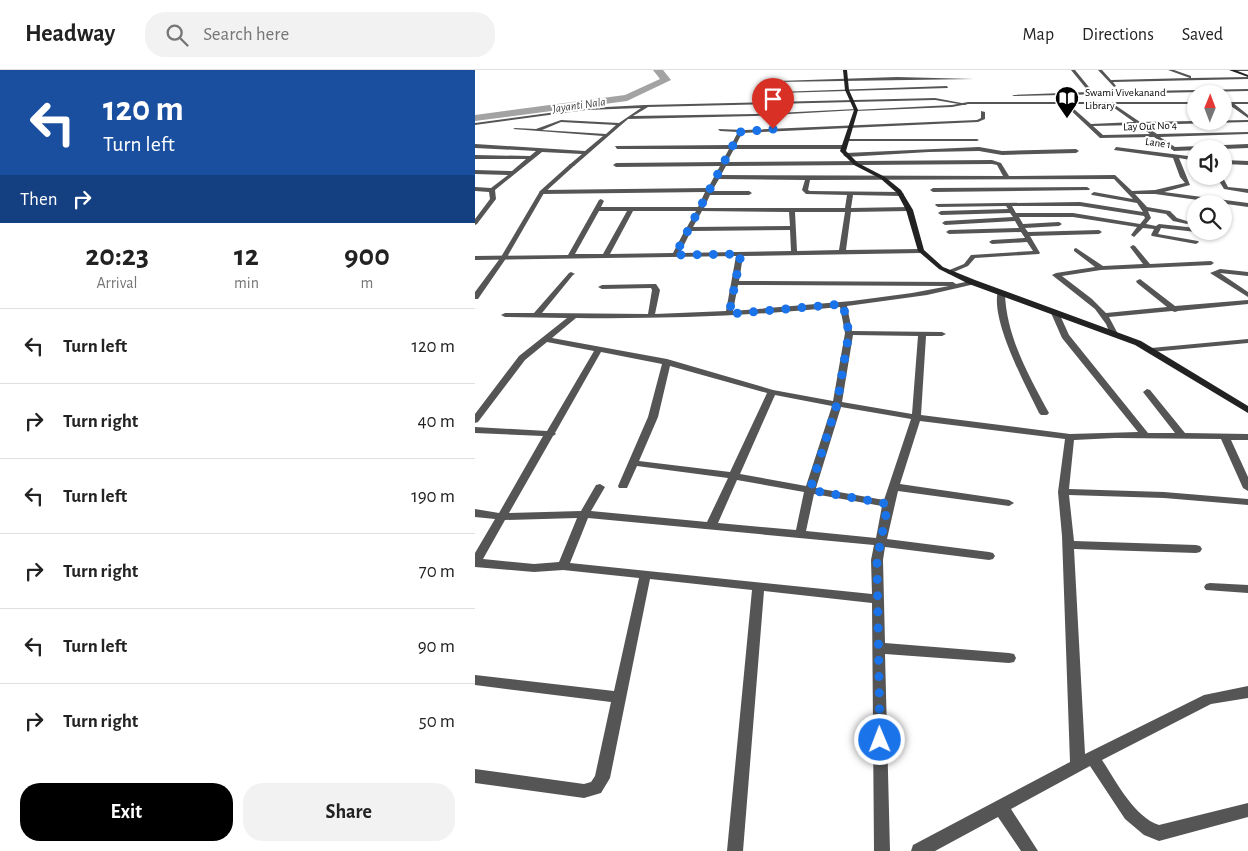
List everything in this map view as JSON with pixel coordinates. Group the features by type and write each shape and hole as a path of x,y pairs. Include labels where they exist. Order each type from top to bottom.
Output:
{"main road":[{"path":"845,70 847,90 856,110 852,126 843,147 846,155 863,170 887,180 901,194 909,209 921,251 925,256 969,283 1113,334 1151,350 1248,410"},
{"path":"1233,71 1248,77"}],"street":[{"path":"789,70 812,70"},
{"path":"1073,70 1091,92"},
{"path":"1100,70 1119,92"},
{"path":"1171,70 1198,79"},
{"path":"1233,71 1248,70"},
{"path":"1110,81 1248,77"},
{"path":"778,82 972,79"},
{"path":"779,92 947,87"},
{"path":"1014,95 1248,90"},
{"path":"1070,93 1083,104"},
{"path":"475,124 586,109 647,106 763,105 851,100 940,99 967,103"},
{"path":"627,118 755,115 952,106 967,103"},
{"name":"Lay Out No 4","path":"967,103 1187,104"},
{"name":"Lay Out No 4","path":"1066,103 1102,137 1248,133"},
{"path":"1233,103 1248,103"},
{"path":"1112,104 1174,149 1248,146"},
{"path":"755,115 763,105"},
{"path":"1233,105 1248,116"},
{"path":"475,297 478,288 504,257 542,192 618,124 647,106"},
{"path":"720,130 970,122 983,119 983,112"},
{"path":"537,130 561,121 618,124"},
{"path":"1233,121 1248,121"},
{"path":"964,122 969,124 984,149"},
{"path":"1091,125 1187,122"},
{"path":"515,129 607,135"},
{"path":"675,255 687,229 733,148 740,132 745,130"},
{"path":"846,140 977,140"},
{"path":"475,146 587,153"},
{"path":"1241,146 1248,151"},
{"path":"617,147 843,147"},
{"path":"846,155 984,149 1002,153 1076,151"},
{"name":"Lane 1","path":"1116,149 1187,158"},
{"path":"475,189 492,190 541,150"},
{"path":"1131,193 1155,192 1188,184 1183,177 1175,156"},
{"path":"475,157 531,158"},
{"path":"616,165 992,162 999,164 1007,177"},
{"path":"1232,163 1248,164"},
{"path":"475,172 512,173"},
{"path":"717,176 908,181 909,178 1115,177 1148,211 1149,227 1155,235 1196,242"},
{"path":"809,178 805,190 808,193 901,194"},
{"path":"928,178 950,234 1021,225 1073,215 1149,227 1164,226 1187,229"},
{"path":"1224,185 1226,188 1248,191"},
{"path":"933,190 1087,189"},
{"path":"475,223 493,199 492,190"},
{"path":"542,192 708,191 749,193"},
{"path":"1155,192 1248,206"},
{"path":"842,252 850,194"},
{"path":"1094,194 1139,202"},
{"path":"571,255 601,201"},
{"path":"949,272 966,265 973,256 1037,252 1009,204"},
{"path":"938,205 1079,204 1148,211 1160,210 1168,212 1175,220 1187,222"},
{"path":"596,209 909,209"},
{"path":"605,256 631,209"},
{"path":"792,210 794,253"},
{"path":"941,213 1069,233 1099,232"},
{"path":"945,223 1059,224"},
{"path":"992,242 1021,225"},
{"path":"1134,235 1149,227"},
{"path":"687,229 793,228"},
{"path":"1069,233 1076,246 1101,268"},
{"path":"1133,247 1147,265"},
{"path":"475,258 921,251"},
{"path":"729,314 741,254"},
{"path":"1113,334 1110,322 1105,315 1081,293 1056,275 1101,268 1211,263"},
{"path":"1248,274 1220,270 1214,273 1248,295"},
{"path":"536,315 571,274"},
{"path":"1139,281 1175,310"},
{"path":"736,283 969,283"},
{"path":"505,315 651,317 729,314 911,296 969,283"},
{"path":"602,287 653,286 656,290 651,317"},
{"path":"1001,293 1001,307 1019,361 1044,413"},
{"path":"1105,315 1248,302"},
{"path":"800,535 810,490 837,404 849,333 843,304"},
{"path":"1055,313 1065,336 1146,436"},
{"path":"475,420 522,358 574,316"},
{"path":"849,333 942,334"},
{"path":"882,851 877,560 888,504 895,488 916,418 922,334"},
{"path":"546,339 667,362 771,392 916,418 1070,437 1248,437"},
{"path":"1151,350 1248,341"},
{"path":"598,350 551,434 475,562 534,568 563,566 877,599"},
{"path":"623,486 653,417 667,362"},
{"path":"711,526 771,392"},
{"path":"1147,392 1182,436"},
{"path":"475,430 551,434"},
{"path":"1070,437 1063,492 1068,545 1078,765"},
{"path":"1225,437 1248,488"},
{"path":"633,463 734,476 888,504"},
{"path":"563,566 584,514 600,487"},
{"path":"895,488 1009,503"},
{"path":"1063,492 1164,495 1248,502"},
{"path":"475,513 503,516 584,514 880,542 989,556"},
{"path":"1068,545 1196,549"},
{"path":"475,776 584,791 596,788 602,778 645,576"},
{"path":"1210,587 1248,589"},
{"path":"735,851 758,588"},
{"path":"878,648 1009,658"},
{"path":"475,680 619,697"},
{"path":"919,851 1092,757 1209,699 1248,692"},
{"path":"1092,757 1137,823 1149,832 1159,834 1248,810"},
{"path":"1000,807 1030,851"}],"waterway":[{"name":"Jayanti Nala","path":"475,118 627,98 666,80 658,70"}],"place":[{"name":"Swami Vivekanand Library","path":"1067,119"}],"route":[{"path":"773,129 745,130 740,132 733,148 687,229 675,255 741,254 729,314 843,304 849,333 837,404 810,490 888,504 877,560 880,740"}]}
